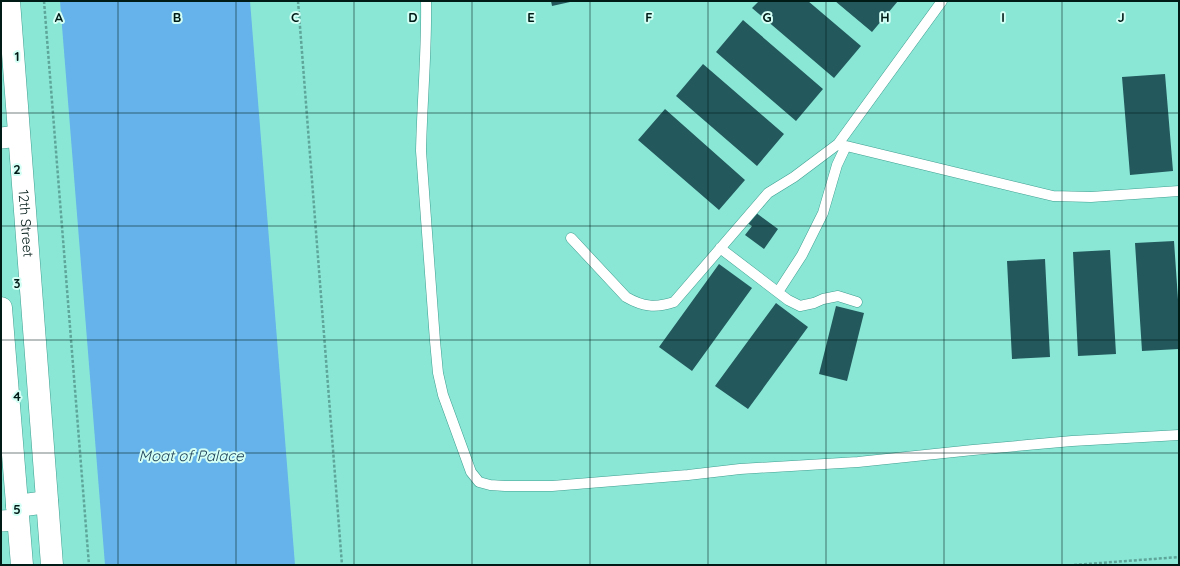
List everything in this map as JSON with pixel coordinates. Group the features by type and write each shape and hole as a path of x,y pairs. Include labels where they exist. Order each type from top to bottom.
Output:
{"main road":[{"name":"12th Street","path":"9,1 10,137 52,565"},
{"path":"1,308 7,470 12,516 22,565"},
{"path":"12,516 47,502"}],"lane":[{"path":"426,1 425,68 421,151 435,347 438,374 443,395 471,472 479,482 490,485 505,486 552,486 740,469 858,462 1072,441 1179,436"},
{"path":"778,292 802,255 823,213 842,145 942,1"},
{"path":"571,238 626,297 647,306 662,306 674,302 768,193 794,178 842,145 1052,196 1091,197 1179,191"},
{"path":"720,248 788,300 800,306 838,296 857,302"}],"path":[{"path":"44,1 89,565"},
{"path":"298,1 342,565"},
{"path":"1074,565 1179,557"}],"water":[{"name":"Moat of Palace","path":"60,1 250,1 295,565 105,565"}],"building":[{"path":"551,1 570,1 570,2 552,6"},
{"path":"759,1 808,1 861,46 834,78 752,8"},
{"path":"835,1 898,1 872,32"},
{"path":"743,20 823,89 796,121 716,52"},
{"path":"703,64 784,134 757,166 676,96"},
{"path":"1165,74 1173,171 1130,175 1122,77"},
{"path":"665,109 745,180 719,210 638,140"},
{"path":"755,212 778,229 764,249 745,235 752,226 747,223"},
{"path":"1174,241 1179,314 1179,349 1142,351 1135,243"},
{"path":"1110,250 1116,354 1078,356 1073,252"},
{"path":"1045,259 1050,357 1012,359 1007,261"},
{"path":"719,264 752,288 692,371 659,347"},
{"path":"776,303 808,327 748,409 715,386"},
{"path":"836,306 864,313 847,381 819,374"}]}
